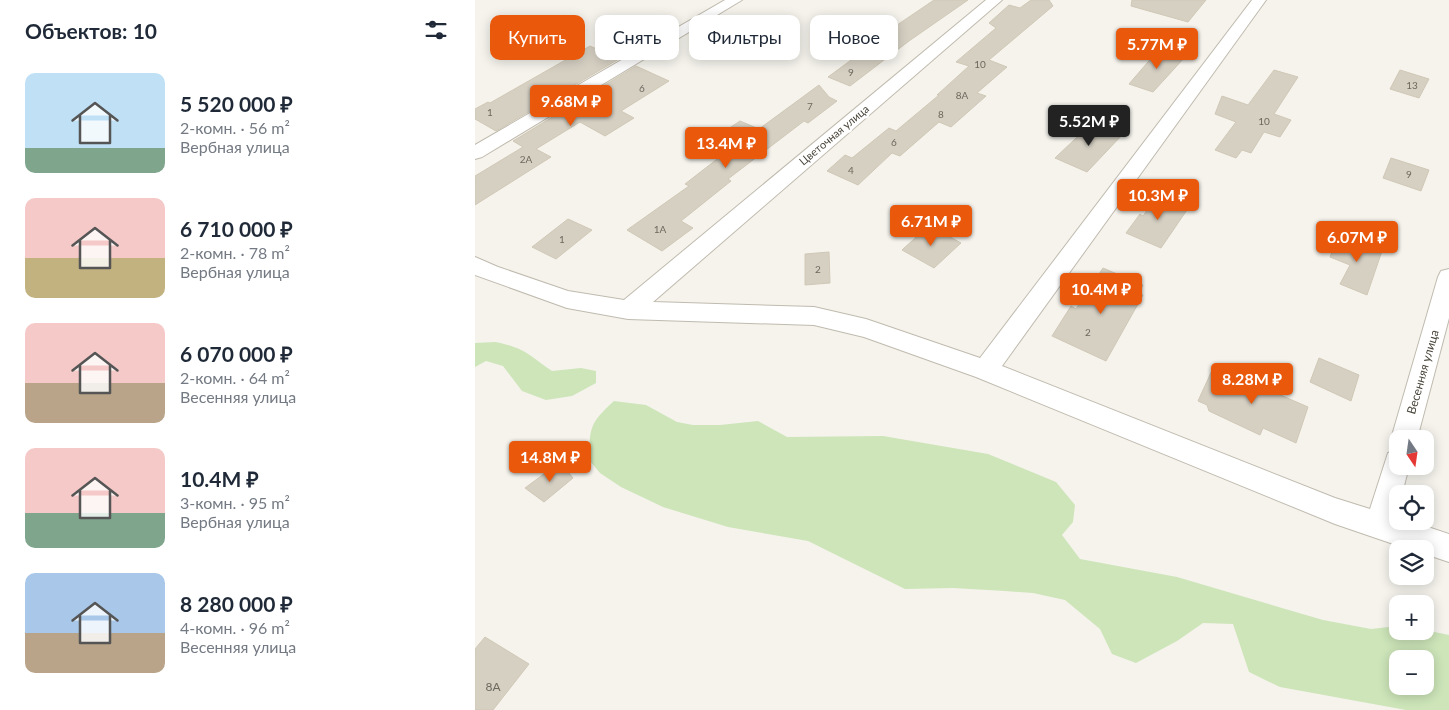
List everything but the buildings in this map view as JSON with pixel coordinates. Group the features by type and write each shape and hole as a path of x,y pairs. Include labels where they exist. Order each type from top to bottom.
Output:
{"street":[{"path":"475,153 735,0"},
{"name":"Цветочная улица","path":"628,310 995,0"},
{"path":"985,370 1259,0"},
{"path":"475,265 490,273 567,299 628,310 788,314 840,320 985,370 1300,498 1449,548"},
{"name":"Весенняя улица","path":"1406,430 1449,277"},
{"path":"1379,526 1393,475"}],"green space":[{"path":"495,342 514,347 532,356 552,371 581,368 596,371 596,383 572,396 546,400 522,391 503,366 486,361 475,367 475,343"},
{"path":"614,401 646,405 677,422 693,425 720,425 758,421 787,437 883,436 988,454 1056,482 1075,505 1073,522 1062,535 1080,559 1177,577 1323,620 1371,629 1389,627 1389,640 1434,640 1434,632 1449,635 1449,710 1406,710 1280,687 1249,672 1233,624 1203,623 1177,641 1136,663 1112,654 1100,629 1065,600 1033,593 1005,591 953,588 905,589 808,541 728,527 663,507 621,487 600,473 589,460 591,433 595,421"}]}
